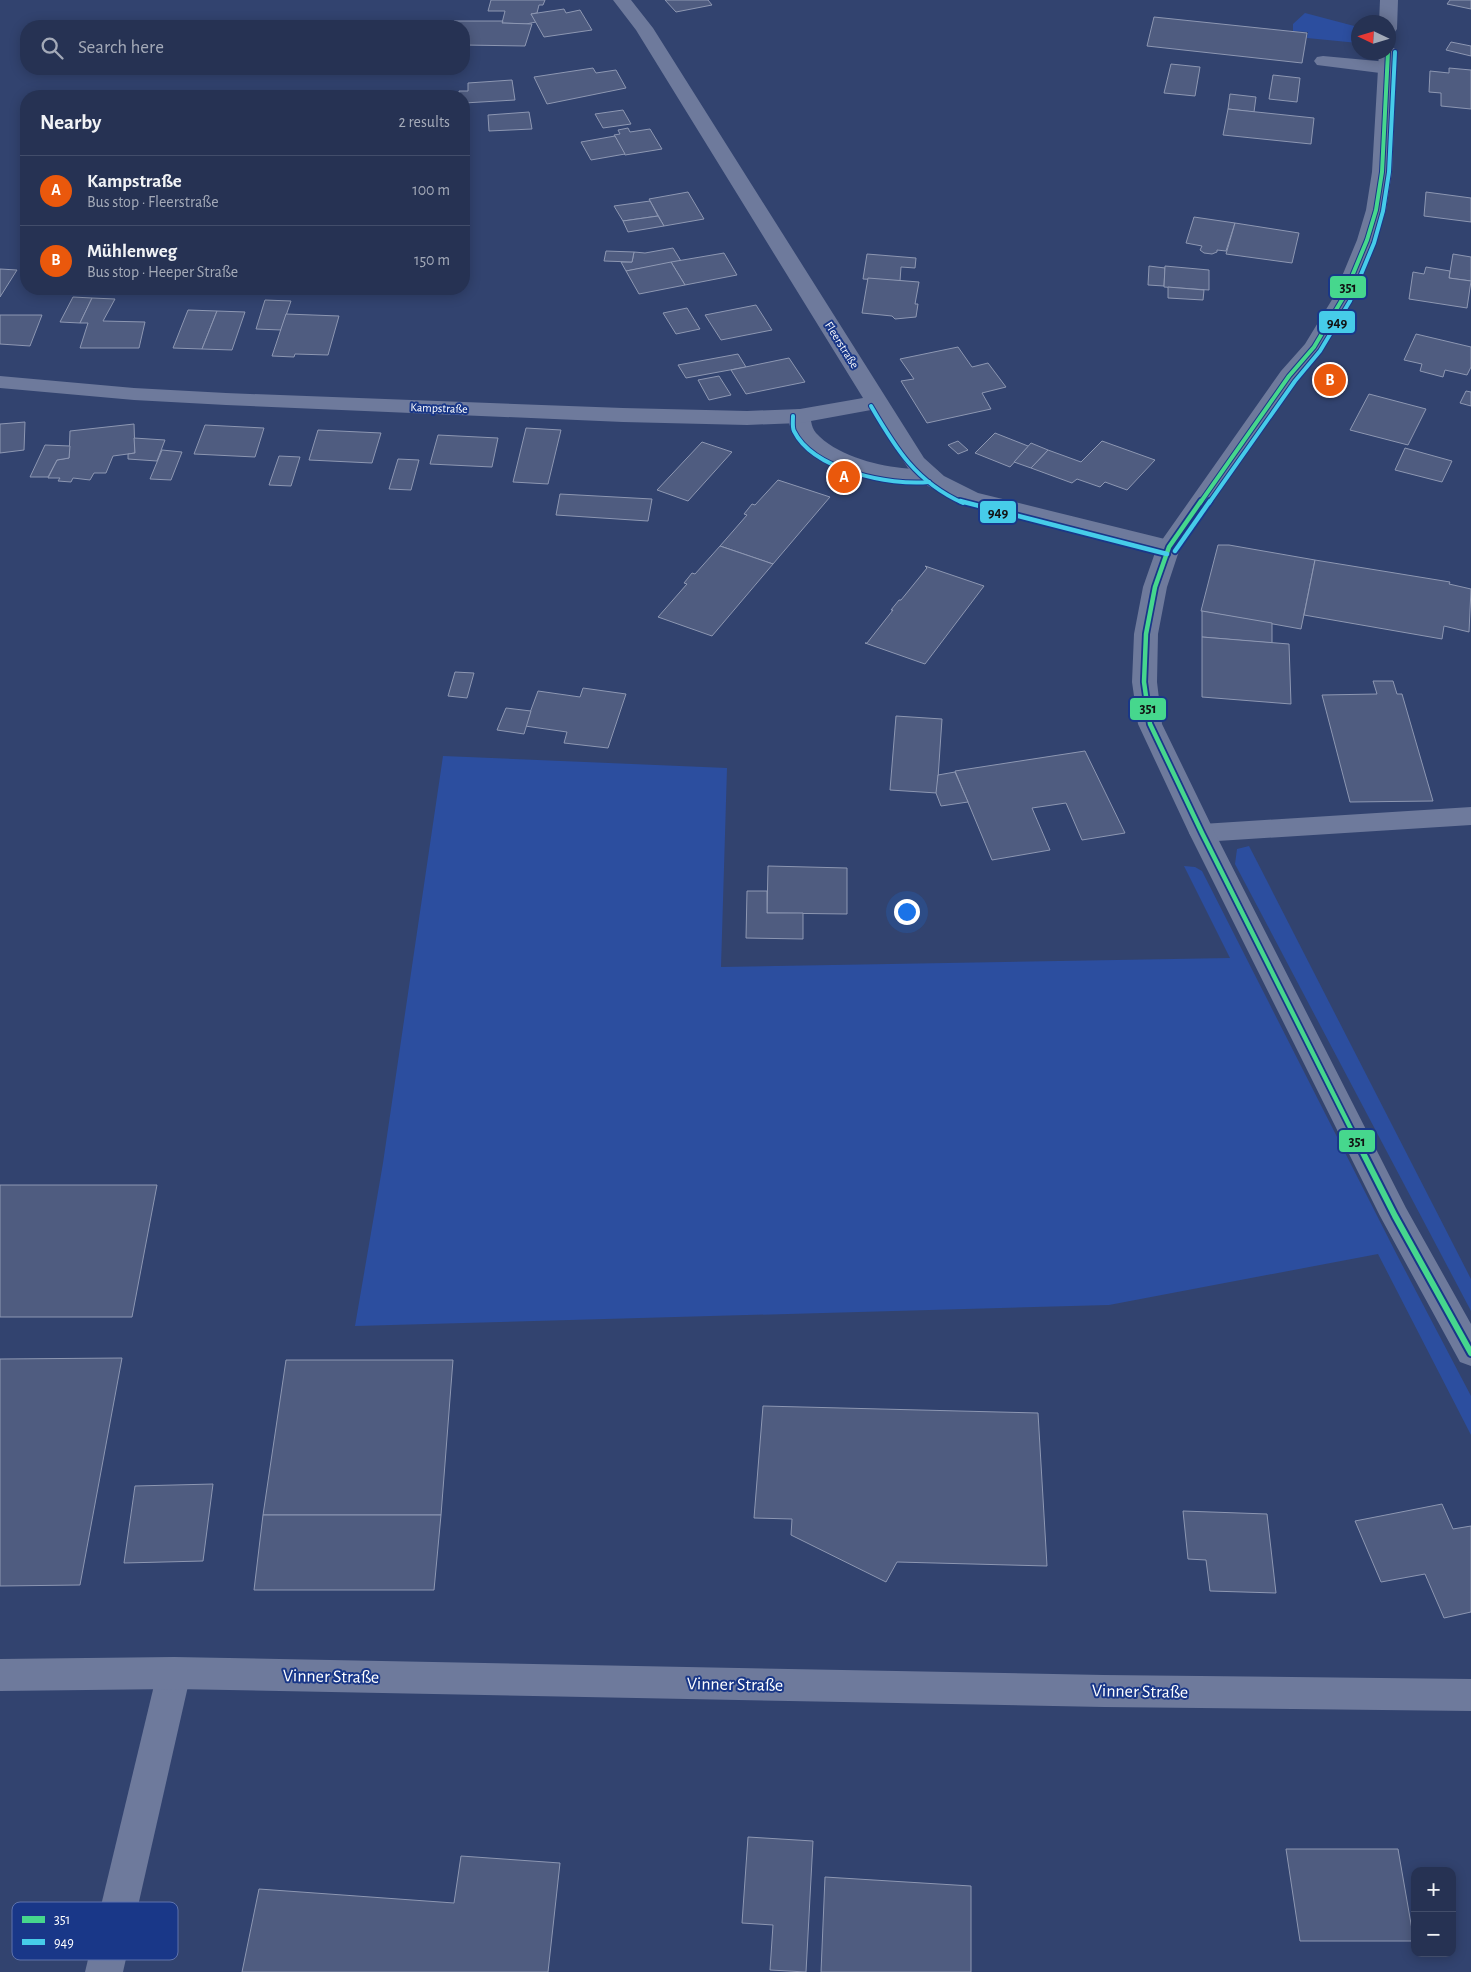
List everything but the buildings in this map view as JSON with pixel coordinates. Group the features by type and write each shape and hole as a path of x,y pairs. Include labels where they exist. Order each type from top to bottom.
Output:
{"street":[{"name":"Fleerstraße","path":"622,0 644,28 916,463 936,481 970,498 1169,547"},
{"path":"1388,15 1389,0"},
{"path":"1323,62 1388,60 1382,172 1376,210 1367,240 1344,298 1314,347 1289,376 1169,547 1160,568 1152,597 1145,671 1146,710 1150,724 1202,833 1395,1216 1471,1352"},
{"name":"Kampstraße","path":"0,382 226,399 623,415 747,418 800,416 878,402"},
{"path":"800,416 800,427 811,440 831,454 881,471 902,475 929,475"},
{"path":"1202,833 1471,816"},
{"path":"120,1902 174,1674"},
{"name":"Vinner Straße","path":"0,1675 174,1674 1104,1691 1471,1694"}],"shaded area":[{"path":"1305,13 1351,25 1351,42 1307,38 1308,32 1293,31 1293,24"},
{"path":"443,756 727,768 721,967 1230,958 1184,866 1195,867 1202,871 1397,1255 1471,1396 1471,1435 1378,1254 1109,1305 355,1326 383,1163"},
{"path":"1249,846 1471,1279 1471,1311 1235,864 1237,849"}],"transit line":[{"name":"351","path":"1388,60 1382,172 1376,210 1367,240 1343,298 1314,347 1289,376 1169,547 1155,587 1146,634 1144,682 1150,724 1202,833 1395,1216 1471,1353"},
{"name":"949","path":"1175,551 1295,381 1320,351 1350,301 1374,243 1383,211 1389,172 1395,60"},
{"name":"949","path":"871,406 890,438 910,466 934,488 950,497 968,505 1167,554"},
{"name":"949","path":"793,416 793,429 802,442 813,452 842,468 889,481 902,483 929,482"}],"place":[{"name":"Mühlenweg","path":"1330,380"},
{"name":"Kampstraße","path":"844,477"}]}
